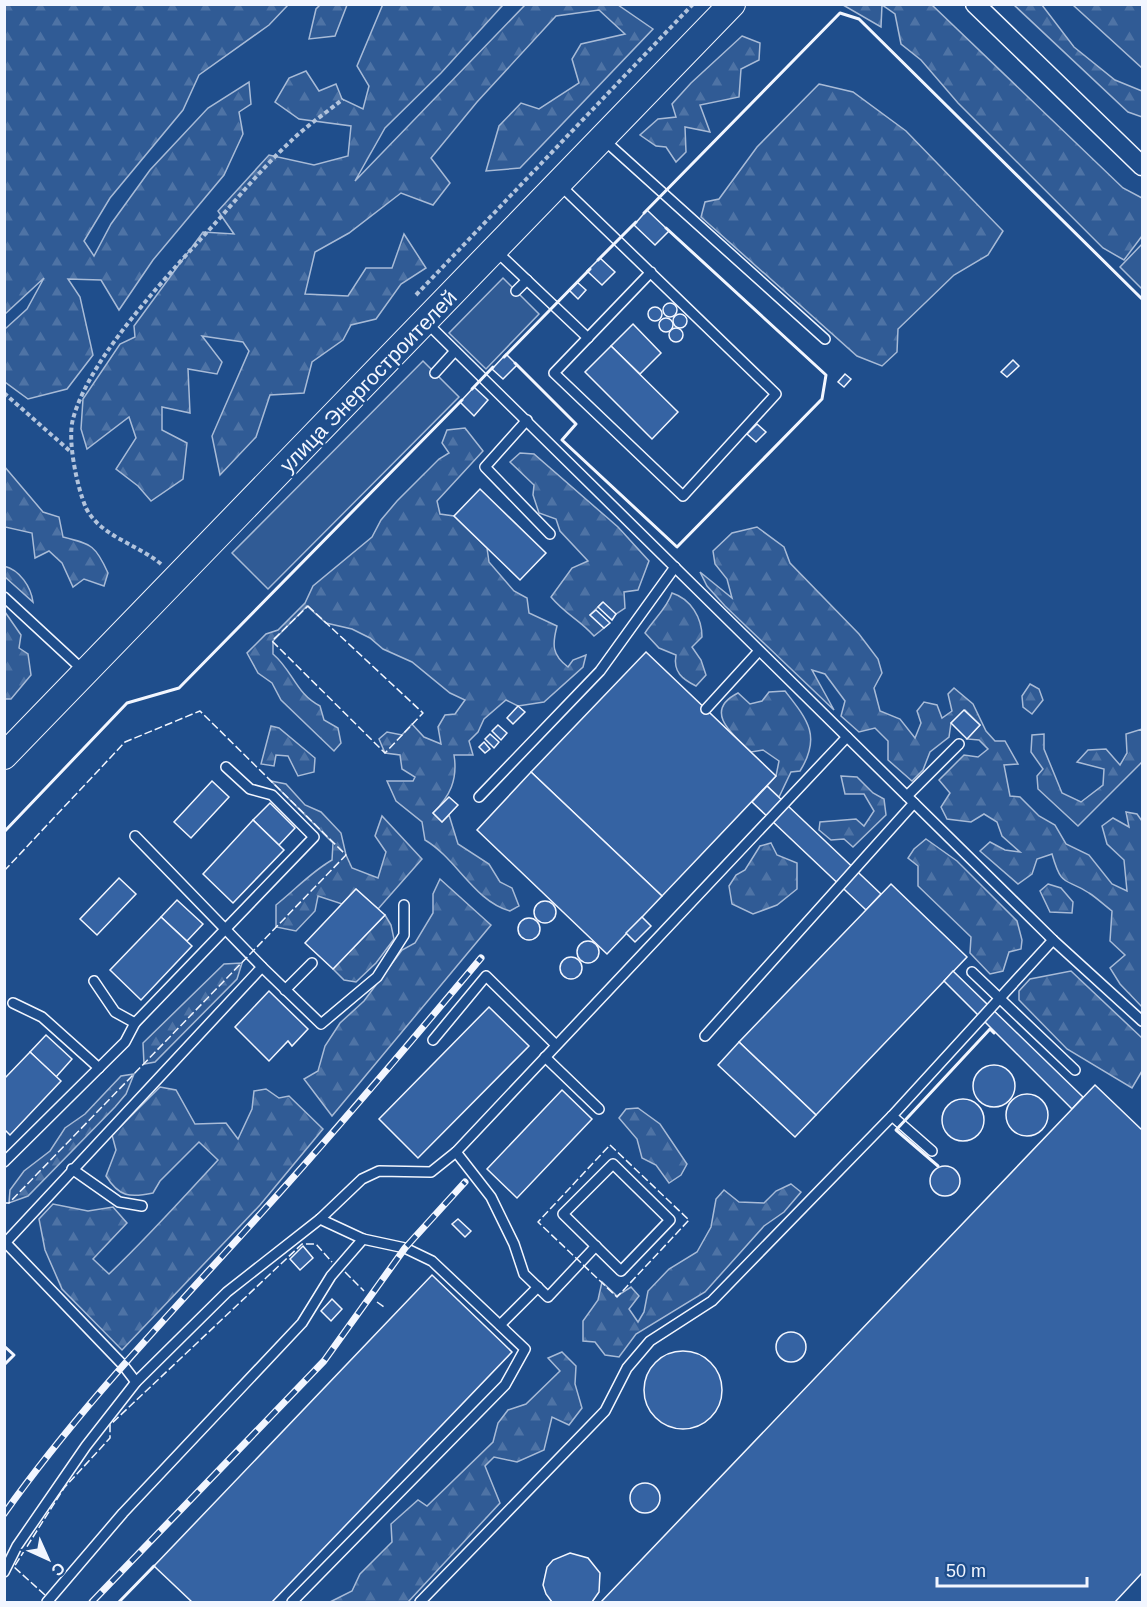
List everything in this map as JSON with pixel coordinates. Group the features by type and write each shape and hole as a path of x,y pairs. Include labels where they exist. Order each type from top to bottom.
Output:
{"main road":[{"name":"улица Энергостроителей","path":"4,756 732,4"}],"street":[{"path":"975,4 1143,166"}],"lane":[{"path":"603,139 825,339"},
{"path":"559,184 651,272 776,394 683,496 554,373 651,272"},
{"path":"495,250 588,338"},
{"path":"516,291 527,280"},
{"path":"426,321 758,652 1053,940 1143,1021"},
{"path":"435,373 455,351"},
{"path":"527,420 485,467 550,534"},
{"path":"478,798 600,670 675,567"},
{"path":"4,597 85,672"},
{"path":"706,709 758,652"},
{"path":"4,1572 17,1546 73,1464 136,1382 228,1292 320,1219 362,1179 380,1171 431,1172 456,1152 847,737"},
{"path":"705,1036 959,744"},
{"path":"6,1158 125,1042 135,1023 314,837 272,795 250,789 226,767"},
{"path":"135,836 262,968 321,1024 377,977 404,935 404,905"},
{"path":"420,1602 605,1411 627,1368 650,1341 712,1301 892,1116 1053,940"},
{"path":"285,990 312,963"},
{"path":"136,1382 123,1365 5,1240 262,968"},
{"path":"972,972 1075,1070"},
{"path":"433,1040 486,976 556,1045"},
{"path":"94,981 115,1012 135,1023"},
{"path":"13,1003 42,1017 99,1068"},
{"path":"545,1057 599,1109"},
{"path":"892,1116 932,1151"},
{"path":"456,1152 491,1197 514,1244 524,1274 548,1297 596,1246"},
{"path":"613,1164 670,1220 621,1271 596,1246 563,1214 613,1164"},
{"path":"72,1169 119,1202 142,1206"},
{"path":"292,1602 505,1385 525,1349 432,1261 405,1248 363,1239 320,1219"},
{"path":"47,1602 123,1513 302,1323 331,1276 363,1239"},
{"path":"500,1324 538,1287"}],"path":[{"path":"407,304 693,4"},
{"path":"176,578 137,546 105,531 93,519 86,506 72,453 73,421 87,383 169,275 282,150 343,99"},
{"path":"4,393 72,453"}],"green space":[{"path":"5,4 288,5 269,25 199,75 183,110 110,198 84,241 94,256 111,224 150,170 208,108 249,82 251,104 239,112 243,134 224,175 153,260 119,310 101,280 68,279 80,297 93,355 67,389 28,399 5,382 5,329 27,309 44,278 5,314"},
{"path":"383,4 503,5 441,73 385,128 355,181 525,5 618,5 653,29 520,168 486,171 499,126 521,103 539,109 579,83 572,59 581,44 625,34 599,10 556,16 477,102 431,158 450,183 433,205 401,193 349,233 315,252 305,294 348,296 366,268 392,268 404,234 426,268 401,284 376,319 351,325 343,340 312,362 304,393 270,395 256,437 220,475 212,436 249,351 243,342 202,336 222,362 217,374 188,369 190,413 162,407 162,430 187,443 183,479 151,501 138,486 116,469 136,438 129,417 87,449 81,429 83,399 120,344 135,337 134,326 203,232 234,234 218,211 269,155 314,165 348,156 351,126 299,119 275,102 289,78 306,71 319,91 336,84 342,99 363,109 369,86 357,66"},
{"path":"320,5 347,5 335,36 309,39 316,9"},
{"path":"843,5 882,5 881,27"},
{"path":"882,5 932,5 1123,188 1142,198 1142,236 1124,260 1103,248 958,103 921,60 901,44 895,14"},
{"path":"1014,5 1042,5 1074,47 1115,80 1142,91 1142,117 1128,112"},
{"path":"1073,5 1142,5 1142,68"},
{"path":"742,36 760,43 759,60 741,69 739,97 700,105 710,132 685,127 686,152 676,162 666,147 656,146 640,135 658,119 676,117 672,104 691,83"},
{"path":"819,84 853,92 906,131 1003,231 988,255 954,275 898,329 897,352 882,366 857,356 701,217 705,202 719,199 757,147"},
{"path":"465,428 483,451 437,501 440,514 454,516 487,548 489,562 514,591 527,598 529,613 557,626 554,639 555,649 563,663 568,667 573,660 586,655 583,667 544,702 518,706 506,700 484,719 478,732 469,741 473,755 454,755 454,780 448,794 433,813 442,822 449,815 458,844 489,864 500,882 512,888 519,906 510,911 486,898 447,858 425,840 422,822 396,801 387,781 413,781 415,777 402,769 400,755 385,753 379,739 387,732 402,735 412,724 424,737 441,744 438,727 445,715 455,714 465,700 450,693 412,662 383,649 370,638 352,629 326,623 307,606 273,641 273,654 305,695 320,706 324,720 338,728 341,743 334,751 281,700 272,683 258,673 247,653 266,634 278,630 305,603 313,586 372,537 381,520 397,501 439,459 449,453 442,443 447,430"},
{"path":"520,453 534,454 618,527 649,561 638,590 624,592 625,608 616,614 602,603 590,615 604,628 594,636 551,597 572,568 588,561 560,531 556,519 539,513 533,495 534,485 510,462"},
{"path":"4,466 43,512 59,517 63,537 87,544 96,552 108,573 104,586 84,579 73,587 62,563 49,551 35,558 32,533 5,527"},
{"path":"757,527 784,547 790,563 859,634 878,659 882,673 874,688 880,711 900,719 915,738 921,723 917,711 924,702 937,705 942,718 952,711 948,694 954,688 973,704 986,731 995,741 1005,741 1018,764 1004,765 1010,796 1020,797 1039,816 1055,825 1066,844 1089,855 1112,884 1127,891 1124,860 1107,844 1102,826 1113,818 1129,827 1126,812 1137,814 1142,821 1142,1007 1120,984 1110,968 1125,955 1110,941 1112,911 1092,895 1065,881 1055,865 1052,854 1037,859 1032,874 1018,884 980,851 990,842 1005,850 1020,852 1002,836 997,822 984,814 971,822 947,819 941,807 950,793 939,780 964,755 978,757 988,749 979,740 967,739 980,725 965,710 951,723 949,737 930,752 923,770 912,781 888,760 888,741 875,728 859,732 841,716 845,701 825,674 812,670 834,710 707,586 700,572 732,598 727,579 715,564 713,551 732,533"},
{"path":"4,566 20,575 30,591 33,602 5,577"},
{"path":"672,593 690,605 700,623 702,637 692,647 701,660 706,675 696,686 687,681 677,670 676,655 659,648 645,633 664,609"},
{"path":"5,612 21,635 19,648 28,654 31,675 11,699 5,699"},
{"path":"1030,684 1039,689 1043,700 1032,714 1023,707 1022,696"},
{"path":"785,691 805,719 811,738 807,759 800,771 791,772 779,797 767,786 776,776 779,761 763,750 751,752 736,738 724,723 722,707 727,700 738,693 750,704 762,701 769,692"},
{"path":"271,726 279,728 315,758 314,772 298,776 288,756 276,755 274,766 261,764"},
{"path":"1142,729 1142,762 1078,826 1038,789 1037,776 1043,769 1031,752 1032,735 1044,734 1044,749 1062,793 1081,802 1103,785 1104,769 1077,762 1088,750 1106,749 1120,765 1127,753 1126,734"},
{"path":"841,776 857,777 873,793 884,799 886,815 853,847 844,839 831,840 819,830 820,822 856,819 864,826 874,811 864,794 845,794"},
{"path":"271,781 286,784 305,805 321,812 341,833 346,855 352,868 378,878 386,852 375,836 382,816 422,859 378,909 356,889 342,904 318,896 315,911 296,931 276,927 276,905 310,875 332,860 333,843"},
{"path":"926,839 957,861 1017,921 1022,940 1021,949 1009,952 1003,971 990,974 970,953 971,937 918,886 918,866 908,858 914,849"},
{"path":"771,843 777,855 797,863 797,889 777,905 753,914 732,904 729,886 736,875 745,870 760,846"},
{"path":"440,879 491,925 332,1116 304,1079 318,1071 325,1046 340,1023 364,1001 402,950 415,943 433,913 433,894"},
{"path":"1048,884 1061,888 1073,902 1072,913 1050,912 1040,891"},
{"path":"385,915 391,925 394,939 376,963 356,982 344,980 333,969"},
{"path":"242,963 237,979 155,1062 144,1064 143,1043 224,964"},
{"path":"1071,971 1142,1038 1142,1071 1132,1088 1067,1049 1019,1000 1019,991 1030,979"},
{"path":"134,1074 126,1094 115,1107 28,1196 9,1203 10,1190 24,1171 50,1151 65,1128 85,1114 121,1076"},
{"path":"160,1087 176,1090 195,1124 226,1123 238,1139 252,1109 254,1091 266,1089 279,1098 289,1096 323,1129 260,1205 122,1350 62,1289 45,1250 39,1219 53,1204 88,1211 113,1207 127,1223 93,1259 109,1274 218,1160 199,1142 160,1181 153,1193 126,1194 111,1183 106,1176 116,1150 112,1135"},
{"path":"638,1108 660,1124 687,1164 681,1175 669,1183 656,1165 642,1158 637,1139 619,1118 626,1109"},
{"path":"791,1184 801,1192 784,1212 764,1226 705,1292 636,1334 619,1357 605,1355 595,1342 583,1341 583,1321 598,1300 602,1282 617,1296 631,1287 639,1296 629,1309 638,1322 644,1312 648,1291 669,1269 697,1252 711,1227 716,1199 724,1190 739,1202 764,1203 776,1191"},
{"path":"562,1352 576,1366 575,1384 582,1408 569,1425 552,1417 544,1450 517,1462 494,1457 485,1466 500,1503 408,1602 330,1602 352,1591 360,1574 392,1542 391,1524 418,1500 427,1506 493,1442 498,1423 508,1410 526,1404 560,1371 548,1358"}],"shaded area":[{"path":"1142,244 1142,289 1120,267"},
{"path":"503,278 539,314 486,369 449,333"},
{"path":"423,361 459,397 268,589 232,553"}],"building":[{"path":"647,210 669,231 655,245 634,225"},
{"path":"600,258 615,272 602,285 587,271"},
{"path":"577,282 586,290 578,299 569,290"},
{"path":"667,303 673,303 677,310 673,317 667,317 663,313 663,307"},
{"path":"652,307 658,307 662,314 658,321 652,321 648,317 648,311"},
{"path":"677,314 683,314 687,321 683,328 677,328 673,324 673,318"},
{"path":"663,318 669,318 673,325 669,332 663,332 659,328 659,322"},
{"path":"633,324 661,353 640,374 611,346"},
{"path":"673,328 679,328 683,335 679,342 673,342 669,338 669,332"},
{"path":"611,346 678,412 652,439 585,372"},
{"path":"506,354 517,365 503,379 492,369"},
{"path":"1013,360 1019,366 1007,377 1001,372"},
{"path":"845,374 851,379 844,387 838,382"},
{"path":"474,387 488,400 474,416 460,402"},
{"path":"757,424 766,432 756,442 747,434"},
{"path":"480,489 546,553 520,580 454,516"},
{"path":"603,602 616,614 612,620 598,607"},
{"path":"596,610 610,623 604,628 590,615"},
{"path":"646,652 776,776 662,896 531,772"},
{"path":"518,706 525,712 513,724 507,718"},
{"path":"964,710 980,725 967,739 951,723"},
{"path":"498,725 507,733 501,740 492,731"},
{"path":"490,734 499,742 494,748 485,739"},
{"path":"484,742 490,749 485,753 479,747"},
{"path":"531,772 662,896 607,954 477,830"},
{"path":"212,781 229,797 191,838 174,822"},
{"path":"767,786 881,894 866,910 752,802"},
{"path":"449,797 458,805 442,822 433,813"},
{"path":"270,803 295,828 279,845 253,820"},
{"path":"253,820 284,850 233,903 203,874"},
{"path":"119,878 136,894 97,935 80,919"},
{"path":"891,884 967,957 816,1115 739,1042"},
{"path":"356,889 385,915 333,969 305,943"},
{"path":"177,900 203,924 187,941 161,917"},
{"path":"545,901 555,908 556,912 549,922 545,923 535,916 534,912 541,902"},
{"path":"161,917 192,946 141,1000 110,970"},
{"path":"642,917 651,926 635,942 626,933"},
{"path":"529,918 539,925 540,929 533,939 529,940 519,933 518,929 525,919"},
{"path":"588,941 598,948 599,952 592,962 588,963 578,956 577,952 584,942"},
{"path":"571,957 581,964 582,968 575,978 571,979 561,972 560,968 567,958"},
{"path":"953,971 1083,1097 1072,1109 944,981"},
{"path":"269,991 308,1029 292,1046 288,1041 269,1061 235,1027"},
{"path":"489,1007 529,1046 418,1158 379,1119"},
{"path":"46,1035 72,1059 56,1077 30,1052"},
{"path":"739,1042 816,1115 795,1137 718,1065"},
{"path":"30,1052 61,1081 10,1135 4,1129 4,1079"},
{"path":"994,1065 1009,1071 1015,1086 1009,1101 994,1107 979,1101 973,1086 979,1071"},
{"path":"1095,1085 1142,1130 1142,1573 1115,1602 601,1602"},
{"path":"562,1090 592,1119 517,1198 487,1169"},
{"path":"1027,1094 1042,1100 1048,1115 1042,1130 1027,1136 1012,1130 1006,1115 1012,1100"},
{"path":"963,1099 978,1105 984,1120 978,1135 963,1141 948,1135 942,1120 948,1105"},
{"path":"945,1166 956,1170 960,1181 956,1192 945,1196 934,1192 930,1181 934,1170"},
{"path":"458,1219 471,1231 465,1237 452,1224"},
{"path":"303,1246 313,1258 300,1270 290,1259"},
{"path":"432,1275 512,1352 272,1602 192,1602 154,1566"},
{"path":"332,1299 342,1309 331,1321 321,1311"},
{"path":"791,1332 802,1336 806,1347 802,1358 791,1362 780,1358 776,1347 780,1336"},
{"path":"683,1351 698,1354 711,1362 719,1375 722,1390 719,1405 711,1418 698,1426 683,1429 668,1426 655,1418 647,1405 644,1390 647,1375 655,1362 668,1354"},
{"path":"645,1483 656,1487 660,1498 656,1509 645,1513 634,1509 630,1498 634,1487"},
{"path":"570,1553 588,1558 600,1573 599,1592 592,1602 552,1602 546,1594 543,1585 547,1567 553,1560"}],"railway":[{"path":"4,1514 34,1473 97,1396 319,1148 481,958"},
{"path":"92,1602 324,1361 405,1248 465,1182"}],"fence":[{"path":"308,606 423,713 385,753 272,641 308,606"},
{"path":"4,871 125,742 200,711 346,855 9,1203 4,1203"},
{"path":"610,1145 689,1220 617,1297 538,1222 610,1145"},
{"path":"45,1595 14,1567 64,1488 110,1438 110,1425 302,1244 316,1244 332,1262"},
{"path":"345,1272 364,1291"},
{"path":"377,1302 384,1307"}],"wall":[{"path":"644,213 840,13 859,19 1142,299"},
{"path":"598,260 636,222"},
{"path":"515,363 576,424 562,440 677,547 822,399 826,375 666,228"},
{"path":"504,357 590,269"},
{"path":"472,389 493,367"},
{"path":"4,832 127,703 179,688 462,400"},
{"path":"938,1166 896,1130 990,1029 994,1033"},
{"path":"4,1346 14,1355 4,1365"},
{"path":"119,1602 154,1566"}]}
